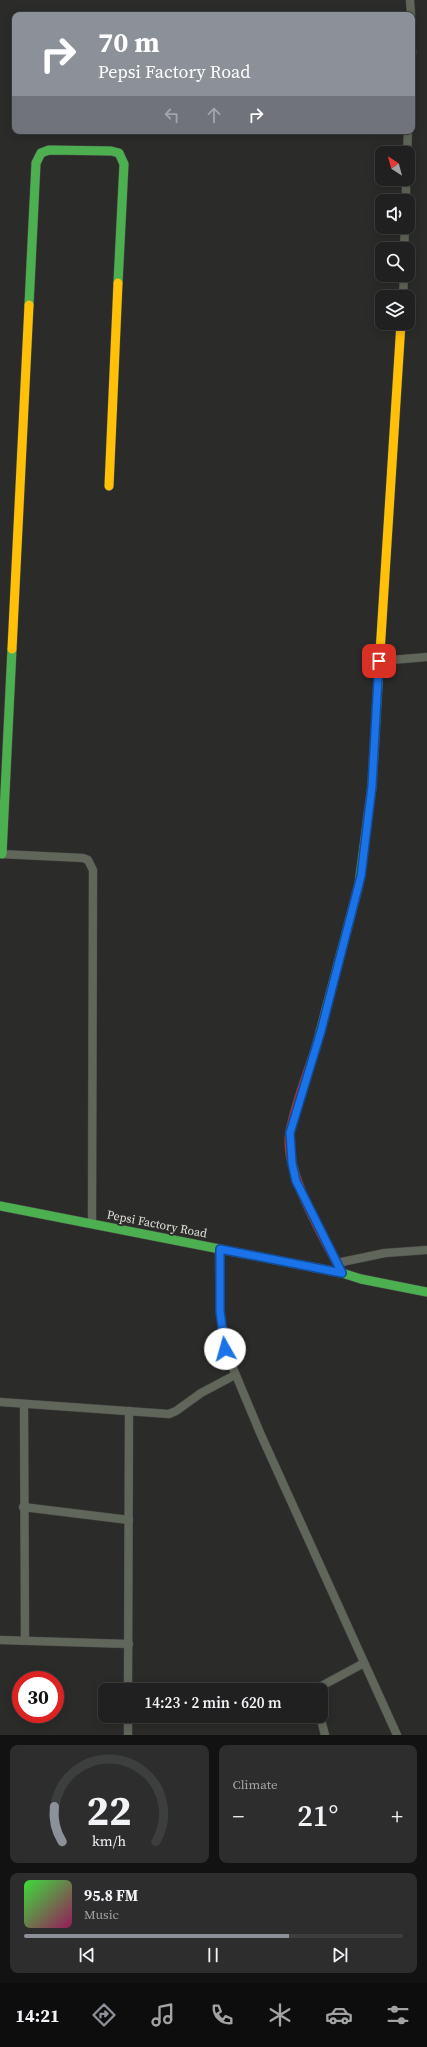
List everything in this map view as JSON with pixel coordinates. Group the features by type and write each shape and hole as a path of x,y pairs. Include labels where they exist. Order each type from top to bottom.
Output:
{"street":[{"path":"410,0 411,12"},
{"path":"408,134 408,146"},
{"path":"92,1223 92,870 88,860 83,858 1,854 36,163 38,155 44,150 111,150 119,153 124,164 109,486"},
{"path":"342,1273 296,1181 292,1163 290,1133 339,966 362,867 372,786 401,330"},
{"path":"379,661 427,657"},
{"name":"Pepsi Factory Road","path":"0,1206 342,1273 361,1279 427,1292"},
{"path":"220,1249 220,1311 225,1349 235,1375 397,1735"},
{"path":"337,1263 385,1253 427,1250"},
{"path":"0,1402 169,1414 176,1411 201,1393 235,1375"},
{"path":"24,1404 25,1640"},
{"path":"128,1683 129,1411"},
{"path":"24,1507 129,1520"},
{"path":"0,1640 129,1644"},
{"path":"327,1683 364,1663"},
{"path":"128,1723 128,1735"},
{"path":"322,1723 325,1735"}],"traffic: fast":[{"path":"29,305 36,163 41,153 49,150 111,151 119,153 124,164 118,283"},
{"path":"2,854 12,649"},
{"path":"317,1044 359,884 372,786 378,684"},
{"path":"0,1206 342,1273 361,1279 427,1292"}],"traffic: slow":[{"path":"109,486 118,283"},
{"path":"12,649 29,305"},
{"path":"378,684 401,330"}],"traffic: jam":[{"path":"317,1044 290,1132 289,1148 299,1184 307,1204 342,1273"}],"route":[{"path":"225,1349 220,1311 220,1249 342,1273 296,1181 290,1150 290,1133 339,966 361,876 372,786 379,661"}]}
